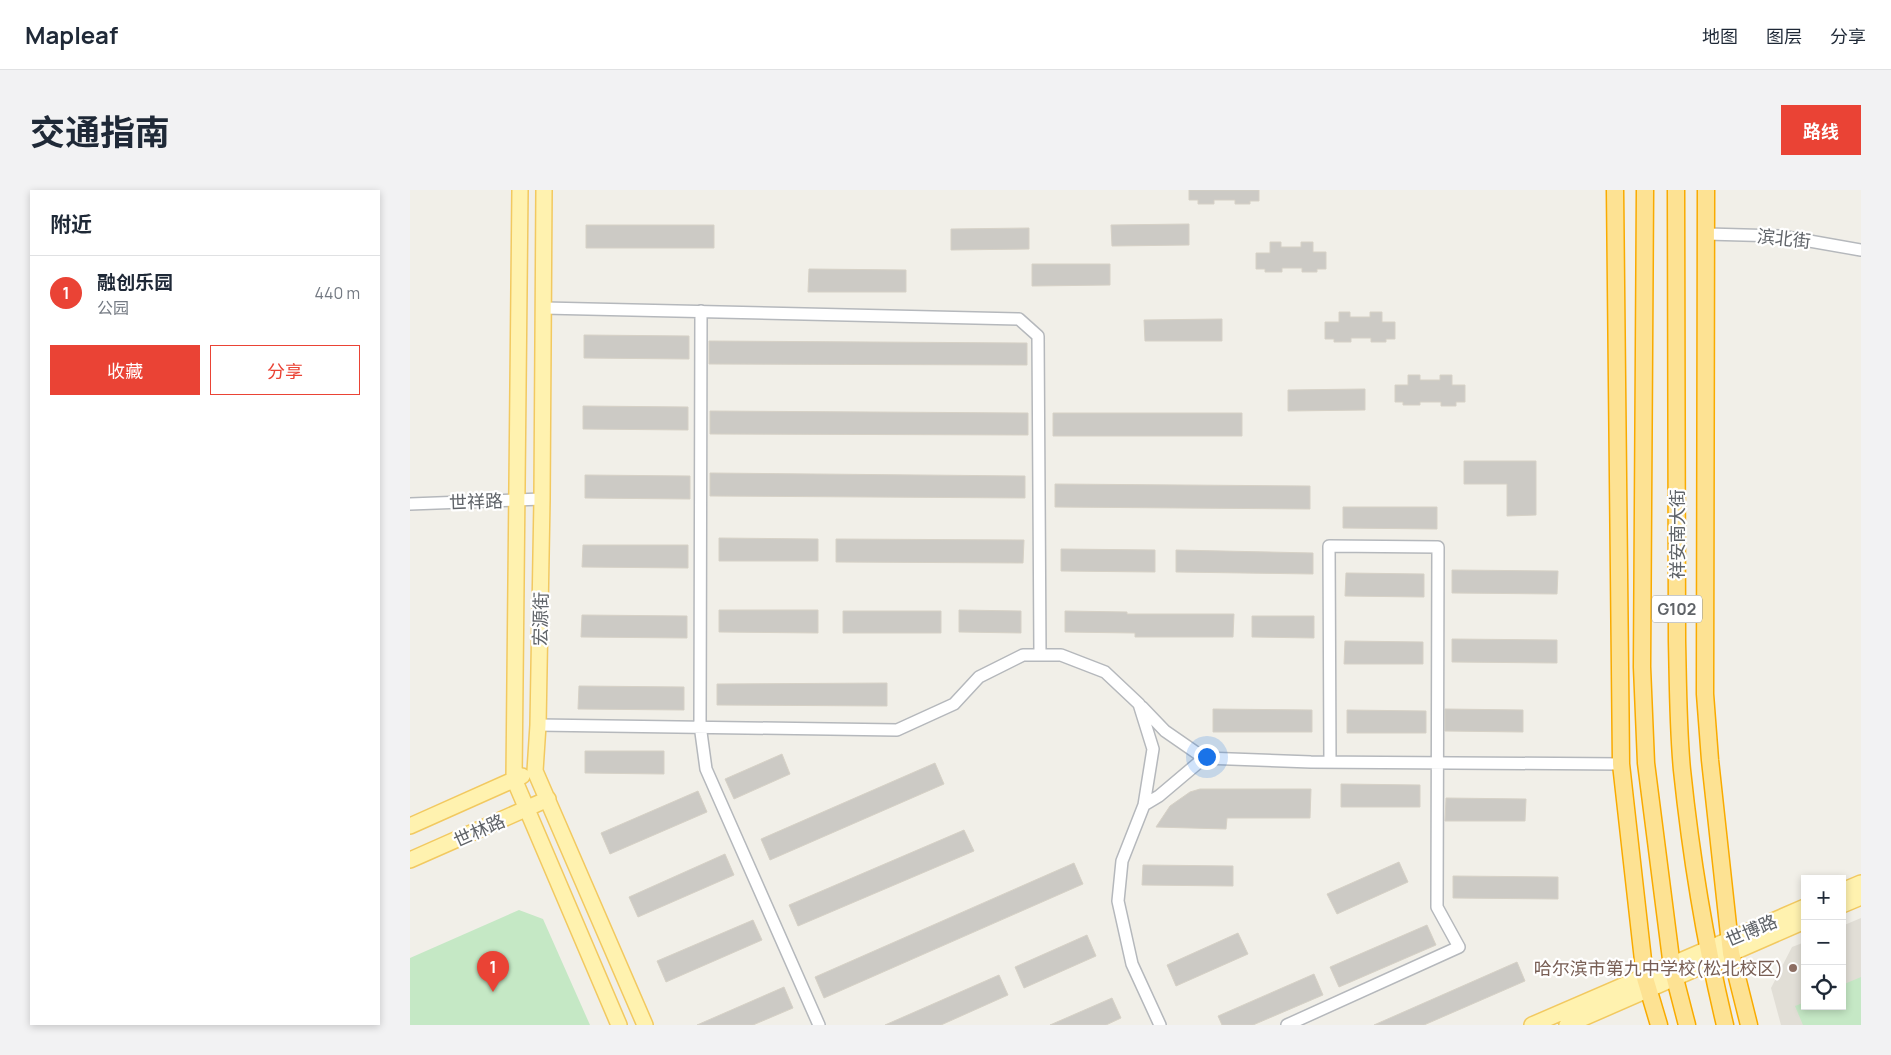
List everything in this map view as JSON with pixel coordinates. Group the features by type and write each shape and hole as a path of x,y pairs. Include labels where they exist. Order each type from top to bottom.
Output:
{"highway":[{"path":"1615,190 1621,764 1647,982 1659,1025"},
{"name":"祥安南大街","path":"1645,190 1642,667 1646,763 1674,971 1687,1025"},
{"name":"祥安南大街","path":"1676,190 1677,632 1679,715 1688,815 1709,955 1725,1025"},
{"path":"1706,190 1706,694 1710,760 1731,946 1749,1025"}],"main road":[{"name":"宏源街","path":"520,190 514,779 619,1025"},
{"name":"宏源街","path":"544,190 542,499 538,724 535,771 645,1025"},
{"name":"世林路","path":"410,826 535,771"},
{"name":"世林路","path":"410,860 548,799"},
{"path":"1846,889 1861,883"},
{"path":"1846,903 1861,897"},
{"name":"世博路","path":"1731,946 1801,909"},
{"name":"世博路","path":"1532,1025 1647,982 1731,946 1801,922"},
{"name":"世博路","path":"1567,1025 1647,982"}],"street":[{"name":"滨北街","path":"1706,234 1780,236 1861,250"},
{"path":"544,308 1019,319 1038,336 1038,602 1040,654"},
{"path":"701,311 700,726 706,769 819,1025"},
{"name":"世祥路","path":"410,504 542,499"},
{"path":"1288,1025 1459,947 1437,907 1438,547 1329,546 1330,762"},
{"path":"538,724 897,730 954,704 979,677 1023,655 1040,654 1061,655 1105,672 1164,731 1204,758 1330,762 1621,764"},
{"path":"1139,704 1153,749 1144,805 1122,861 1118,901 1132,964 1160,1025"},
{"path":"1144,805 1160,796 1204,758"}],"shaded area":[{"name":"哈尔滨市第九中学校(松北校区)","path":"1861,918 1861,1025 1781,1025 1771,988 1792,947 1801,944 1801,1010 1846,1010 1846,924"}],"green space":[{"path":"519,910 543,919 590,1025 410,1025 410,958"},
{"path":"1861,977 1861,1025 1803,1025 1795,1006 1801,1004 1801,1010 1846,1010 1846,983"}],"building":[{"path":"1189,190 1259,190 1259,201 1250,201 1250,204 1235,204 1235,200 1214,200 1214,204 1198,204 1198,200 1189,200"},
{"path":"1189,224 1189,245 1112,246 1111,225"},
{"path":"586,225 714,225 714,248 586,248"},
{"path":"1029,228 1029,249 951,250 951,229"},
{"path":"1270,242 1281,242 1281,247 1301,247 1301,242 1313,242 1313,252 1326,252 1326,269 1317,269 1317,272 1302,272 1302,268 1282,268 1282,272 1265,272 1265,269 1256,269 1256,253 1270,253"},
{"path":"1032,264 1110,264 1110,285 1032,286"},
{"path":"809,269 906,270 906,292 808,292"},
{"path":"1339,312 1350,312 1350,317 1370,317 1370,312 1382,312 1382,322 1395,322 1395,339 1386,339 1386,342 1371,342 1371,338 1351,338 1351,342 1334,342 1334,339 1325,339 1325,322 1339,322"},
{"path":"1222,319 1222,341 1145,341 1144,320"},
{"path":"584,335 689,336 689,359 584,358"},
{"path":"709,341 1027,343 1027,365 709,364"},
{"path":"1408,375 1420,375 1420,380 1440,380 1440,375 1452,375 1452,385 1465,385 1465,402 1456,402 1456,406 1441,406 1441,402 1420,402 1420,405 1403,405 1403,402 1395,402 1395,385 1408,385"},
{"path":"1365,389 1365,410 1288,411 1288,390"},
{"path":"583,406 688,407 688,430 583,429"},
{"path":"710,411 1028,413 1028,435 710,434"},
{"path":"1053,413 1242,413 1242,436 1053,436"},
{"path":"1464,461 1536,461 1536,515 1507,516 1507,484 1464,484"},
{"path":"710,473 1025,476 1025,498 710,496"},
{"path":"585,475 690,476 690,499 585,498"},
{"path":"1055,484 1310,486 1310,509 1055,507"},
{"path":"1343,507 1437,507 1437,529 1343,528"},
{"path":"719,538 818,539 818,561 719,561"},
{"path":"836,539 1024,540 1023,563 836,562"},
{"path":"583,545 688,545 688,568 582,567"},
{"path":"1061,549 1155,550 1155,572 1061,571"},
{"path":"1176,550 1313,553 1313,574 1176,572"},
{"path":"1452,570 1558,571 1557,594 1452,593"},
{"path":"1346,573 1424,574 1424,597 1345,596"},
{"path":"719,610 818,610 818,633 719,632"},
{"path":"959,610 1021,611 1021,633 959,632"},
{"path":"843,611 941,611 941,633 843,633"},
{"path":"1065,611 1127,612 1127,614 1234,614 1233,637 1135,637 1135,633 1065,632"},
{"path":"582,615 687,616 687,638 581,637"},
{"path":"1252,616 1314,616 1314,638 1252,637"},
{"path":"1452,639 1557,640 1557,663 1452,662"},
{"path":"1345,641 1423,642 1423,664 1344,664"},
{"path":"887,683 887,706 717,705 717,684"},
{"path":"579,686 684,687 684,710 578,709"},
{"path":"1213,709 1312,710 1312,732 1213,732"},
{"path":"1445,709 1523,710 1523,732 1445,731"},
{"path":"1347,710 1426,711 1426,733 1347,733"},
{"path":"585,751 664,751 664,774 585,773"},
{"path":"782,754 790,774 734,799 725,779"},
{"path":"935,763 944,784 770,860 761,839"},
{"path":"1341,784 1420,785 1420,807 1341,807"},
{"path":"1200,789 1311,789 1310,818 1227,818 1226,829 1156,827 1170,806 1190,792"},
{"path":"698,791 707,812 610,854 601,833"},
{"path":"1446,798 1526,799 1525,821 1445,821"},
{"path":"964,830 974,851 798,926 789,905"},
{"path":"725,854 734,875 638,917 629,897"},
{"path":"1399,862 1408,882 1337,914 1327,894"},
{"path":"1074,863 1083,884 824,998 815,977"},
{"path":"1143,865 1233,866 1233,886 1142,885"},
{"path":"1453,876 1558,877 1558,899 1453,898"},
{"path":"753,920 762,940 666,982 657,961"},
{"path":"1427,925 1436,945 1339,987 1330,967"},
{"path":"1238,933 1248,954 1176,986 1167,965"},
{"path":"1087,935 1096,956 1024,988 1015,967"},
{"path":"1517,962 1525,981 1424,1025 1374,1025"},
{"path":"1314,974 1323,995 1253,1025 1222,1025 1218,1016"},
{"path":"999,975 1008,995 941,1025 885,1025"},
{"path":"784,987 793,1008 753,1025 697,1025"},
{"path":"1112,998 1121,1018 1106,1025 1050,1025"}],"place":[{"name":"哈尔滨市第九中学校(松北校区)","path":"1793,968"},
{"name":"融创乐园","path":"493,992"}]}
